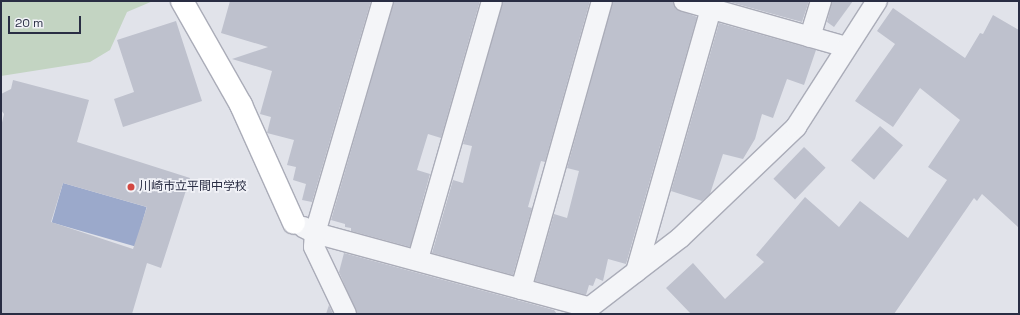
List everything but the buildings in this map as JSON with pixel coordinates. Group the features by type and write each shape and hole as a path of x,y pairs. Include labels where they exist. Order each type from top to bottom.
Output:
{"street":[{"path":"182,1 240,105 294,223 315,232 521,289 585,311 680,238 796,126 877,1"},
{"path":"346,314 314,247 315,232 383,1"},
{"path":"418,260 492,1"},
{"path":"521,289 602,1"},
{"path":"684,1 712,5 847,48"},
{"path":"810,37 821,1"},
{"path":"636,272 712,5"}],"green space":[{"path":"1,1 153,1 127,12 110,50 90,62 1,76"}],"water":[{"path":"63,183 147,207 135,246 52,222"}],"place":[{"name":"川崎市立平間中学校","path":"131,187"}]}
